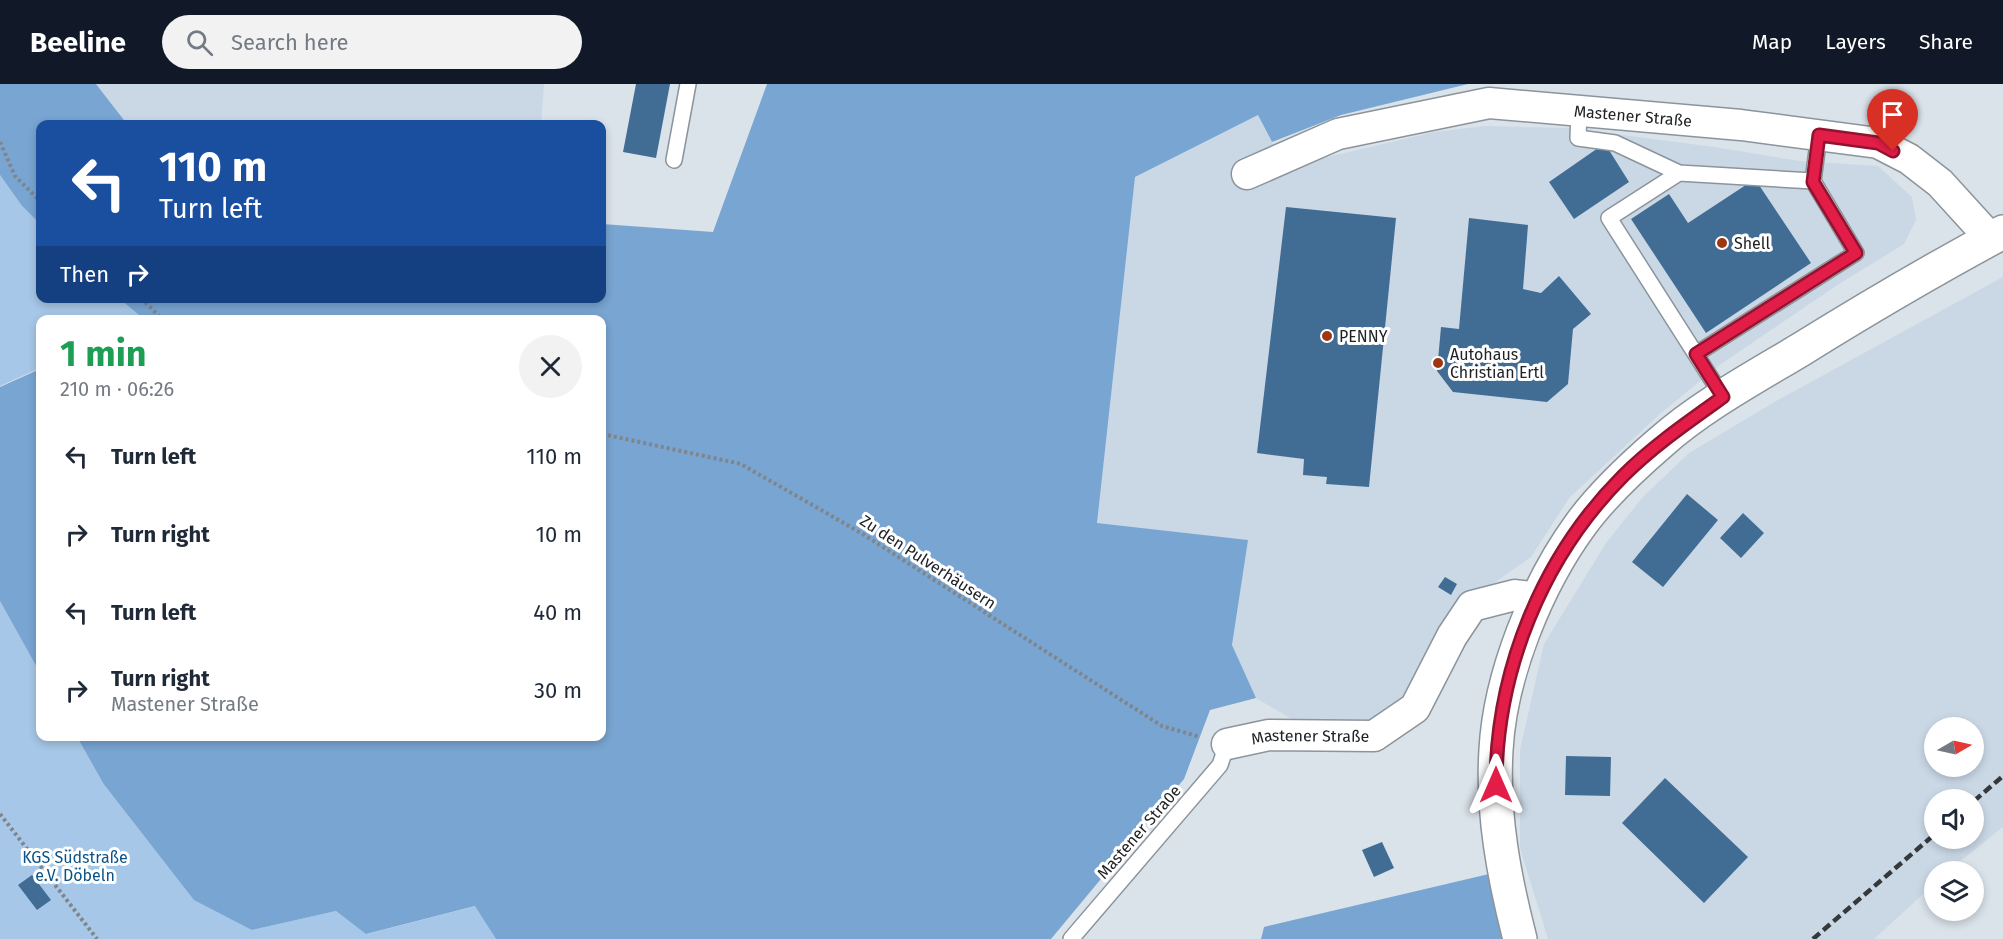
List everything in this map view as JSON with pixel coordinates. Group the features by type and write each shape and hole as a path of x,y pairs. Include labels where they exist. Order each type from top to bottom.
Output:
{"main road":[{"name":"Mastener Straße","path":"1520,939 1501,853 1496,802 1496,749 1504,695 1517,649 1538,598 1581,524 1623,477 1663,440 1723,397 1824,335 1997,235"}],"street":[{"name":"Mastener Straße","path":"1247,174 1338,134 1489,103 1741,124 1878,143 1909,159 1940,183 1997,235"},
{"name":"Mastener Straße","path":"1227,744 1269,735 1374,736 1415,708 1452,636 1472,606 1515,595 1538,598"}],"lane":[{"path":"674,160 688,84"},
{"path":"1579,111 1578,138 1615,143 1679,173 1813,182"},
{"path":"1696,354 1856,253 1813,182 1819,135"},
{"path":"1679,173 1609,218 1723,397"},
{"name":"Mastener Stra0e","path":"1071,939 1220,765 1227,744"}],"path":[{"path":"0,142 15,176 36,197"},
{"path":"146,303 158,315"},
{"name":"Zu den Pulverhäusern","path":"606,436 741,464 861,533 1162,726 1227,744"},
{"path":"0,814 97,939"}],"shaded area":[{"path":"0,84 96,84 124,120 36,120 36,220 22,206 0,175"},
{"path":"96,84 544,84 541,120 124,120"},
{"path":"767,84 1468,84 1341,115 1272,142 1258,115 1135,177 1097,523 1248,540 1232,645 1256,698 1210,710 1184,779 1051,939 496,939 475,906 366,934 336,911 252,930 194,900 103,783 79,741 606,741 606,315 139,315 125,303 606,303 606,224 713,232"},
{"path":"1258,115 1284,167 1435,132 1485,126 1569,128 1800,161 1878,166 1912,197 1916,220 1904,244 1839,284 1721,364 1661,413 1570,497 1531,557 1473,598 1408,702 1370,729 1308,729 1256,698 1232,645 1247,540 1097,523 1135,177"},
{"path":"2003,277 2003,827 1984,842 1984,789 1924,789 1924,849 1976,849 1960,861 1924,861 1924,893 1874,939 1548,939 1520,848 1520,750 1544,644 1606,543 1642,498 1689,453 1778,400"},
{"path":"36,371 36,666 0,601 0,387"},
{"path":"1489,874 1506,939 1261,939 1264,927"}],"green space":[{"path":"0,175 22,206 36,220 36,303 125,303 140,315 36,315 36,370 0,386"},
{"name":"KGS Südstraße e.V. Döbeln","path":"0,601 36,666 36,741 79,741 103,783 252,930 336,911 367,934 476,906 496,939 0,939"}],"building":[{"path":"636,84 670,84 656,158 623,152"},
{"path":"1598,148 1609,150 1629,182 1574,219 1549,182"},
{"name":"Shell","path":"1755,179 1811,263 1706,333 1631,219 1669,194 1688,223"},
{"name":"PENNY","path":"1286,207 1396,218 1369,487 1326,484 1327,477 1303,475 1304,459 1257,453"},
{"path":"1469,218 1528,225 1523,289 1541,293 1559,276 1591,314 1573,329 1568,384 1547,402 1453,392 1437,371 1441,327 1459,329"},
{"path":"1687,494 1718,520 1663,587 1632,562"},
{"path":"1743,513 1764,533 1741,558 1720,538"},
{"path":"1445,577 1457,584 1451,595 1438,587"},
{"path":"1566,756 1611,757 1610,796 1565,795"},
{"path":"1665,778 1748,857 1704,903 1622,823"},
{"path":"1382,842 1394,868 1374,877 1362,850"},
{"path":"32,875 51,900 37,910 18,885"}],"railway":[{"path":"1984,792 2003,776"},
{"path":"1813,939 1924,843"}],"place":[{"name":"Shell","path":"1722,243"},
{"name":"PENNY","path":"1327,336"},
{"name":"Autohaus Christian Ertl","path":"1438,363"}],"route":[{"path":"1496,785 1496,749 1504,695 1517,649 1538,598 1560,558 1581,524 1623,477 1663,440 1723,397 1696,354 1856,253 1813,182 1819,135 1878,143 1893,151"}]}
